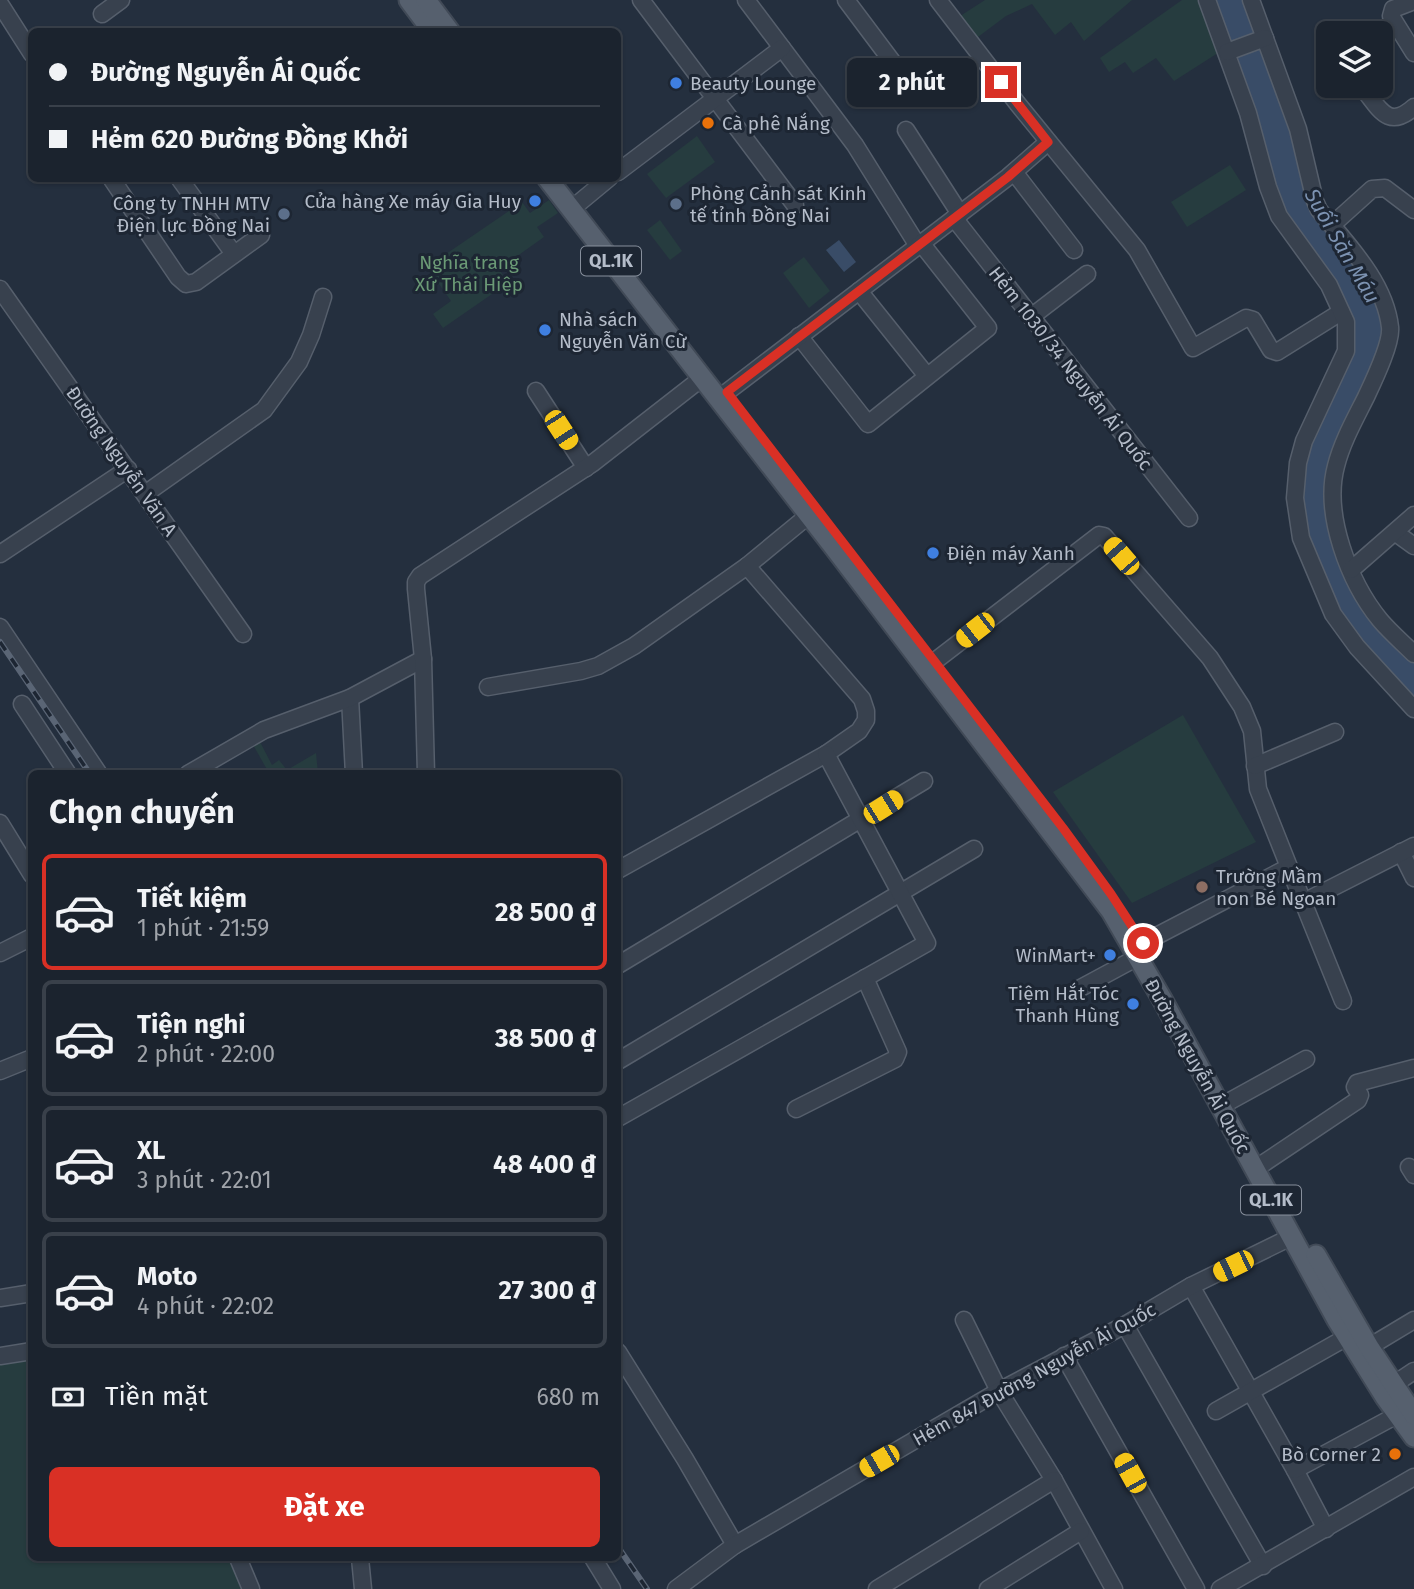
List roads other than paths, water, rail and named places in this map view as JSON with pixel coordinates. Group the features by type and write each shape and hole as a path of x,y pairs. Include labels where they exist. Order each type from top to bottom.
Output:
{"main road":[{"path":"409,0 430,28"},
{"path":"426,0 447,28"},
{"name":"Đường Nguyễn Ái Quốc","path":"550,182 723,395 837,543 1140,950 1291,1237 1347,1337 1406,1415"},
{"name":"Đường Nguyễn Ái Quốc","path":"565,182 686,349"},
{"name":"Đường Nguyễn Ái Quốc","path":"723,395 809,515 837,543 935,661 1086,858 1230,1101 1393,1385 1414,1437"}],"street":[{"path":"102,14 121,0"},
{"path":"746,0 861,154 920,245 988,328 868,424 799,337"},
{"path":"846,0 918,96"},
{"path":"938,0 1048,142 1137,250 1193,348 1246,318 1252,320 1271,350 1277,352 1341,312"},
{"path":"1207,0 1248,113 1268,187 1279,216 1329,285 1346,322 1346,351 1304,441 1298,463 1295,498 1301,538 1332,614 1357,647 1414,709"},
{"path":"1251,0 1298,129 1315,201 1319,210 1362,263 1384,301 1391,330 1379,370 1336,466 1332,494 1336,527 1351,570 1376,614 1414,654"},
{"path":"1414,1 1393,9 1391,16 1414,53"},
{"path":"646,2 796,205"},
{"path":"0,4 28,48"},
{"path":"1227,52 1265,38"},
{"path":"621,170 782,48"},
{"path":"1372,98 1389,117 1396,120 1414,107"},
{"name":"Hẻm 1030/34 Nguyễn Ái Quốc","path":"906,130 957,216 1031,317 1189,518"},
{"path":"723,395 1014,172 1048,142"},
{"path":"1014,172 1074,250"},
{"path":"114,182 178,277 186,284 196,282 261,235"},
{"path":"182,182 234,254"},
{"path":"580,202 604,182"},
{"path":"1332,225 1379,187 1385,188 1414,210"},
{"path":"1031,317 1087,274"},
{"name":"Đường Nguyễn Văn A","path":"0,289 243,634"},
{"path":"859,291 927,376"},
{"path":"145,494 264,410 299,362 323,297"},
{"path":"426,770 424,659 416,589 420,576 586,468 706,375"},
{"path":"536,391 586,468"},
{"path":"0,554 128,469"},
{"path":"488,687 598,666 634,646 747,566 809,515"},
{"path":"1351,570 1414,515"},
{"path":"1396,533 1414,546"},
{"path":"935,661 1094,538 1101,536 1210,658 1233,692 1252,731 1261,799 1343,1001"},
{"path":"621,868 826,754 859,731 866,720 862,699 747,566"},
{"path":"0,627 96,770"},
{"path":"195,770 264,730 350,698 424,659"},
{"path":"350,698 354,770"},
{"path":"22,704 65,770"},
{"path":"1255,766 1335,732"},
{"path":"621,1116 927,943 826,754"},
{"path":"621,963 924,781"},
{"path":"0,823 28,868"},
{"path":"621,1059 974,849"},
{"path":"1304,902 1408,849 1414,878"},
{"path":"1075,991 1140,950 1289,867"},
{"path":"0,953 28,939"},
{"path":"796,1109 895,1059 898,1052 865,978"},
{"path":"1230,1101 1306,1059"},
{"path":"0,1071 28,1060"},
{"path":"1264,1163 1358,1100 1360,1095 1355,1087 1357,1083 1414,1068"},
{"name":"Hẻm 847 Đường Nguyễn Ái Quốc","path":"676,1589 735,1545 999,1391 1125,1325 1191,1286 1291,1237"},
{"path":"1191,1286 1326,1529"},
{"path":"0,1298 28,1294"},
{"path":"964,1320 999,1391 1054,1480 1114,1589"},
{"path":"1369,1347 1414,1320"},
{"path":"1125,1325 1264,1566"},
{"path":"1216,1411 1347,1337"},
{"path":"0,1356 28,1352"},
{"path":"1064,1356 1196,1589"},
{"path":"621,1357 735,1545"},
{"path":"1393,1385 1414,1371"},
{"path":"1295,1470 1406,1415"},
{"path":"1220,1589 1414,1477"},
{"path":"877,1589 1054,1480"},
{"path":"988,1589 1081,1531"},
{"path":"240,1561 251,1589"},
{"path":"360,1561 363,1589"},
{"path":"595,1561 612,1589"}],"water":[{"name":"Suối Săn Máu","path":"1211,0 1246,0 1293,127 1311,201 1358,264 1380,302 1387,330 1332,465 1347,571 1414,660 1414,703 1336,612 1305,536 1301,464 1351,322 1282,215"},
{"path":"839,240 856,262 844,272 826,250"}],"railway":[{"path":"0,642 87,770"},
{"path":"621,1551 647,1589"}],"place":[{"name":"Beauty Lounge","path":"676,83"},
{"name":"Cà phê Nắng","path":"708,123"},
{"name":"Cửa hàng Xe máy Gia Huy","path":"535,201"},
{"name":"Phòng Cảnh sát Kinh tế tỉnh Đồng Nai","path":"676,204"},
{"name":"Công ty TNHH MTV Điện lực Đồng Nai","path":"284,214"},
{"name":"Nhà sách Nguyễn Văn Cừ","path":"545,330"},
{"name":"Điện máy Xanh","path":"933,553"},
{"name":"Trường Mầm non Bé Ngoan","path":"1202,887"},
{"name":"WinMart+","path":"1110,955"},
{"name":"Tiệm Hắt Tóc Thanh Hùng","path":"1133,1004"},
{"name":"Bò Corner 2","path":"1395,1454"}],"park label":[{"name":"Nghĩa trang Xứ Thái Hiệp","path":"469,273"}]}
